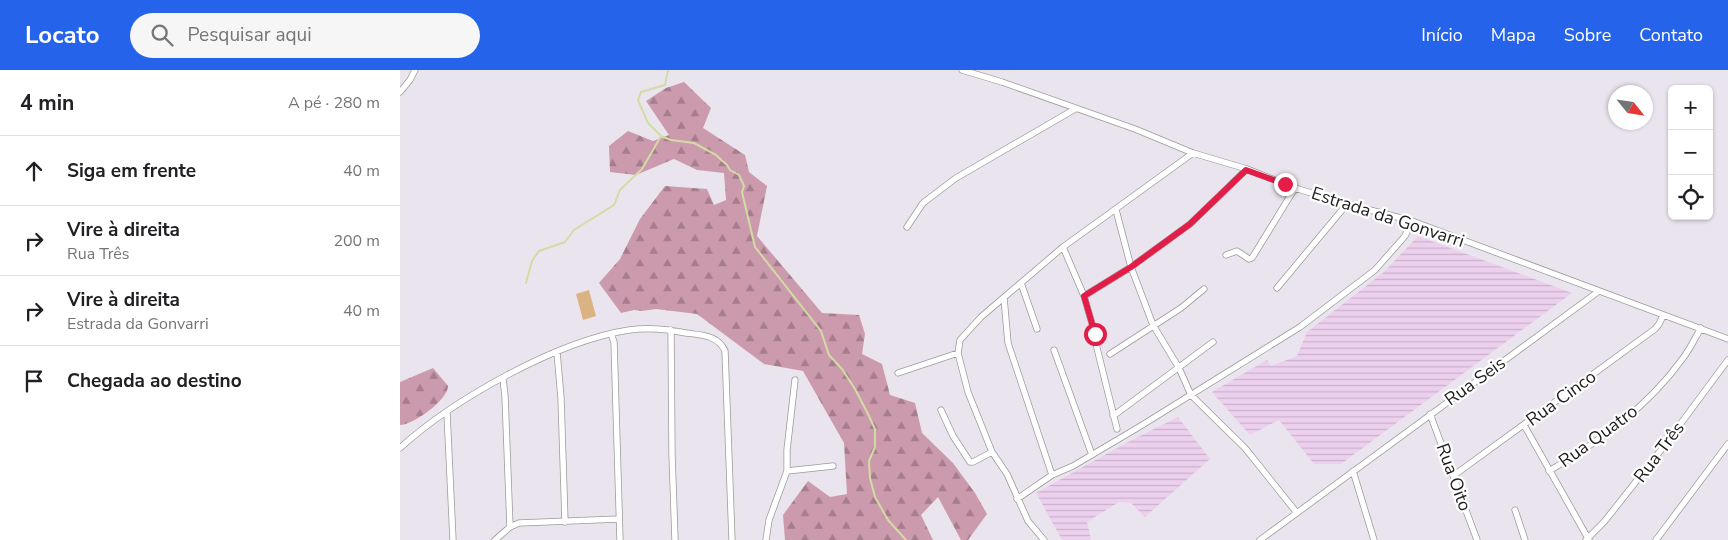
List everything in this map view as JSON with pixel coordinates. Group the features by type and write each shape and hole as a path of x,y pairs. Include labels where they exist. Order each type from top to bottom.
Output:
{"street":[{"path":"400,92 410,80 415,70"},
{"name":"Estrada da Gonvarri","path":"962,70 1002,82 1193,153 1295,188 1412,221 1728,339"},
{"path":"907,227 923,203 956,178 1075,109"},
{"path":"1044,540 1028,521 1017,499 1008,474 992,452 968,392 958,353 960,340 964,334 1063,247 1193,153"},
{"path":"1084,296 1131,267 1190,224 1246,170"},
{"path":"1226,255 1237,251 1249,259 1252,258 1295,188"},
{"path":"1277,288 1347,204"},
{"path":"1116,210 1131,267 1154,325 1179,368 1191,395 1245,448 1298,513"},
{"path":"1017,499 1052,475 1092,455 1300,327 1375,270 1405,236 1412,221"},
{"path":"1063,247 1084,296 1095,334 1117,429"},
{"path":"1021,283 1037,329"},
{"path":"1110,354 1181,308 1204,289"},
{"name":"Rua Seis","path":"1260,540 1599,292"},
{"path":"1004,298 1008,343 1052,475"},
{"name":"Rua Cinco","path":"1453,476 1655,329 1663,316"},
{"name":"Rua Quatro","path":"1549,471 1630,416 1654,393 1684,358 1700,328"},
{"path":"400,448 463,401 557,352 590,339 649,329 706,335 722,344 725,351 732,540"},
{"path":"671,330 675,540"},
{"path":"611,334 614,342 620,540"},
{"path":"1114,416 1213,342"},
{"path":"1054,350 1092,455"},
{"path":"557,352 561,398 565,522"},
{"path":"898,373 958,353"},
{"name":"Rua Três","path":"1588,539 1604,522 1661,450 1728,360"},
{"path":"503,379 510,527"},
{"path":"766,540 769,520 787,471 787,450 795,380"},
{"path":"941,410 953,436 970,462 992,452"},
{"path":"447,413 453,540"},
{"name":"Rua Oito","path":"1430,414 1477,540"},
{"path":"1524,425 1588,539"},
{"path":"1656,540 1728,444"},
{"path":"787,471 833,466"},
{"path":"1353,471 1374,540"},
{"path":"1515,510 1525,540"},
{"path":"495,540 510,527 518,523 619,519"}],"shaded area":[{"path":"1418,236 1572,293 1341,464 1314,464 1279,420 1250,435 1212,392 1267,360 1271,366 1297,356 1307,332 1384,272"},
{"path":"589,290 596,316 583,320 576,294"},
{"path":"1178,417 1210,459 1145,517 1131,503 1119,502 1087,522 1091,540 1062,540 1036,493 1128,442"}],"green space":[{"path":"684,82 711,108 703,128 745,155 749,172 767,186 757,236 822,313 859,315 865,334 862,354 882,364 890,395 915,403 922,433 953,463 975,493 987,514 968,540 961,540 938,497 921,515 933,540 785,540 783,515 808,481 830,497 847,494 844,443 803,371 764,364 697,314 656,309 634,310 621,313 599,283 620,259 640,219 665,186 707,189 714,205 726,200 724,173 697,170 674,159 636,175 610,172 609,146 628,131 653,141 669,135 646,101 666,88"},
{"path":"433,368 448,386 446,392 429,411 413,421 400,425 400,382"}],"waterway":[{"path":"526,283 532,261 539,251 565,242 574,230 614,205 620,190 642,169 661,136 648,123 638,100 641,92 665,85 668,70"},
{"path":"661,136 671,140 694,143 716,155 730,170 739,175 744,186 742,192 755,247 821,331 829,355 842,369 855,389 875,429 875,447 869,461 870,478 875,497 888,520 906,540"}],"route":[{"path":"1095,334 1084,296 1131,267 1190,224 1246,170 1285,184"}]}
